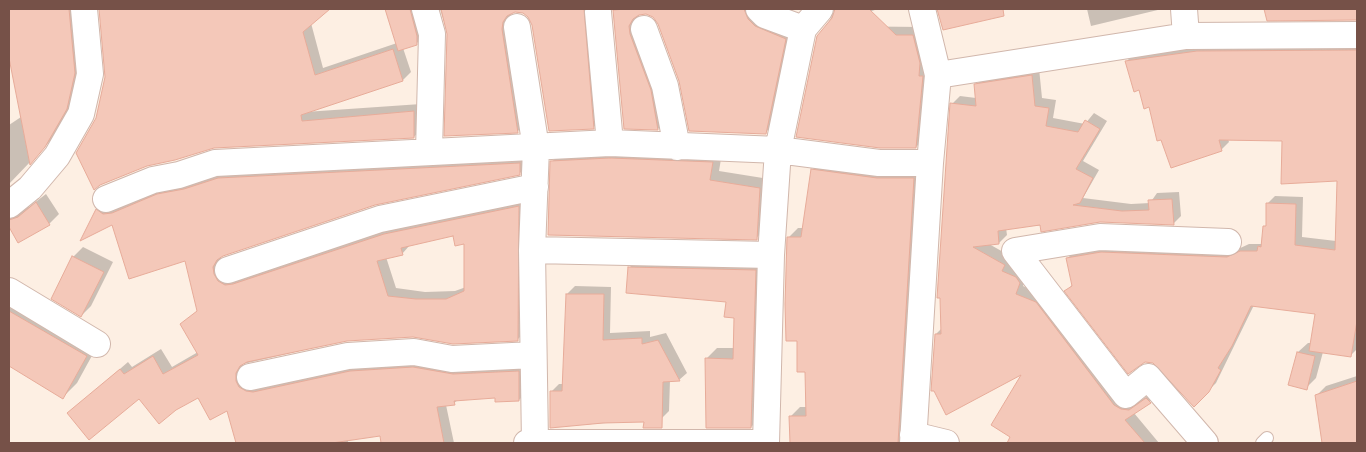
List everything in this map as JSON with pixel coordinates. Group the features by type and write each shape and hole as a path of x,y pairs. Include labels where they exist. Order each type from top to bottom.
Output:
{"street":[{"path":"9,205 30,188 57,156 81,114 90,74 84,9"},
{"path":"425,9 432,34 429,151"},
{"path":"759,9 765,14 804,29"},
{"path":"517,28 536,148 532,250 532,443 766,443 771,255 778,150 804,29 820,9"},
{"path":"922,9 938,74 930,163 913,439 946,443"},
{"path":"1184,9 1186,36"},
{"path":"598,12 610,143"},
{"path":"644,29 665,86 677,147"},
{"path":"938,74 1186,36 1357,35"},
{"path":"106,199 153,180 179,175 215,163 610,143 778,150 879,163 930,163"},
{"path":"228,270 380,218 534,186"},
{"path":"1205,443 1148,377 1126,394 1015,251 1100,237 1228,242"},
{"path":"532,250 771,255"},
{"path":"9,291 97,344"},
{"path":"250,377 348,356 414,352 452,359 533,355"}],"building":[{"path":"9,9 69,9 75,73 67,109 45,147 30,165 9,58"},
{"path":"99,9 330,9 303,32 315,75 393,49 403,81 301,115 302,121 414,111 414,138 214,148 147,166 100,185 94,190 76,153 96,118 105,77"},
{"path":"385,9 410,9 417,36 417,45 398,51"},
{"path":"441,9 584,9 594,129 549,131 532,25 528,17 523,13 515,12 507,16 503,22 502,29 518,133 444,136 447,34"},
{"path":"744,9 748,19 755,26 786,39 766,134 689,131 679,81 658,24 653,17 646,14 639,15 633,19 629,26 630,34 651,90 658,130 624,129 613,10"},
{"path":"835,9 869,9 896,35 913,35 920,63 919,76 923,76 916,148 880,148 796,137 817,36 832,18"},
{"path":"937,9 1003,9 1004,16 943,30"},
{"path":"1264,9 1357,9 1357,20 1267,21"},
{"path":"1357,50 1357,321 1351,357 1309,351 1315,314 1251,306 1232,346 1218,368 1221,370 1209,392 1194,407 1153,363 1145,362 1128,374 1064,291 1072,286 1066,258 1101,252 1227,257 1240,251 1257,251 1258,246 1261,247 1263,226 1266,226 1266,203 1296,204 1295,245 1335,250 1337,181 1281,184 1282,141 1219,140 1222,151 1171,168 1161,140 1157,141 1149,107 1144,109 1139,90 1134,92 1125,61 1197,51"},
{"path":"1032,75 1035,106 1049,108 1046,126 1078,132 1085,120 1100,129 1076,169 1093,178 1080,203 1073,205 1122,211 1149,210 1148,200 1172,199 1174,225 1100,222 1041,232 1040,225 998,231 999,244 973,247 1005,265 1002,271 1016,277 1020,283 1016,294 1036,302 1114,405 1121,409 1129,410 1146,398 1151,403 1125,420 1145,443 1007,443 1010,437 991,425 1021,375 946,415 934,391 931,391 935,334 941,334 940,298 937,298 950,103 976,106 974,84"},
{"path":"610,158 713,162 710,180 760,188 757,240 548,235 550,161"},
{"path":"520,163 520,175 375,205 223,256 217,260 213,267 218,281 225,285 233,284 384,234 519,206 518,341 453,344 413,337 347,341 247,362 240,366 236,373 236,381 239,387 253,392 350,371 413,367 453,374 519,371 519,401 495,402 495,398 454,401 455,405 437,407 444,443 381,443 380,436 332,443 236,443 227,411 210,420 198,398 176,410 159,424 139,399 89,440 67,413 120,369 124,374 153,356 163,374 198,355 180,324 197,311 185,261 129,279 112,225 80,241 96,209 103,214 112,213 157,194 184,189 218,178","holes":["453,236 455,246 464,244 464,291 446,299 416,299 388,296 377,261 403,255 401,248"]},
{"path":"811,169 877,178 914,178 898,443 790,443 789,416 806,416 805,372 797,372 797,341 786,341 787,237 801,237"},
{"path":"36,202 50,225 18,243 9,227 9,220 18,217"},
{"path":"72,256 104,272 81,317 51,299"},
{"path":"628,267 756,270 751,428 706,428 705,358 733,359 734,318 724,317 726,302 626,293"},
{"path":"566,294 604,294 603,340 642,338 642,344 658,340 680,381 663,382 662,428 643,428 644,422 603,423 550,428 550,391 562,391"},
{"path":"9,311 87,356 63,399 9,366"},
{"path":"1297,352 1315,356 1307,390 1288,385"},
{"path":"1357,381 1357,443 1322,443 1315,395"}]}
